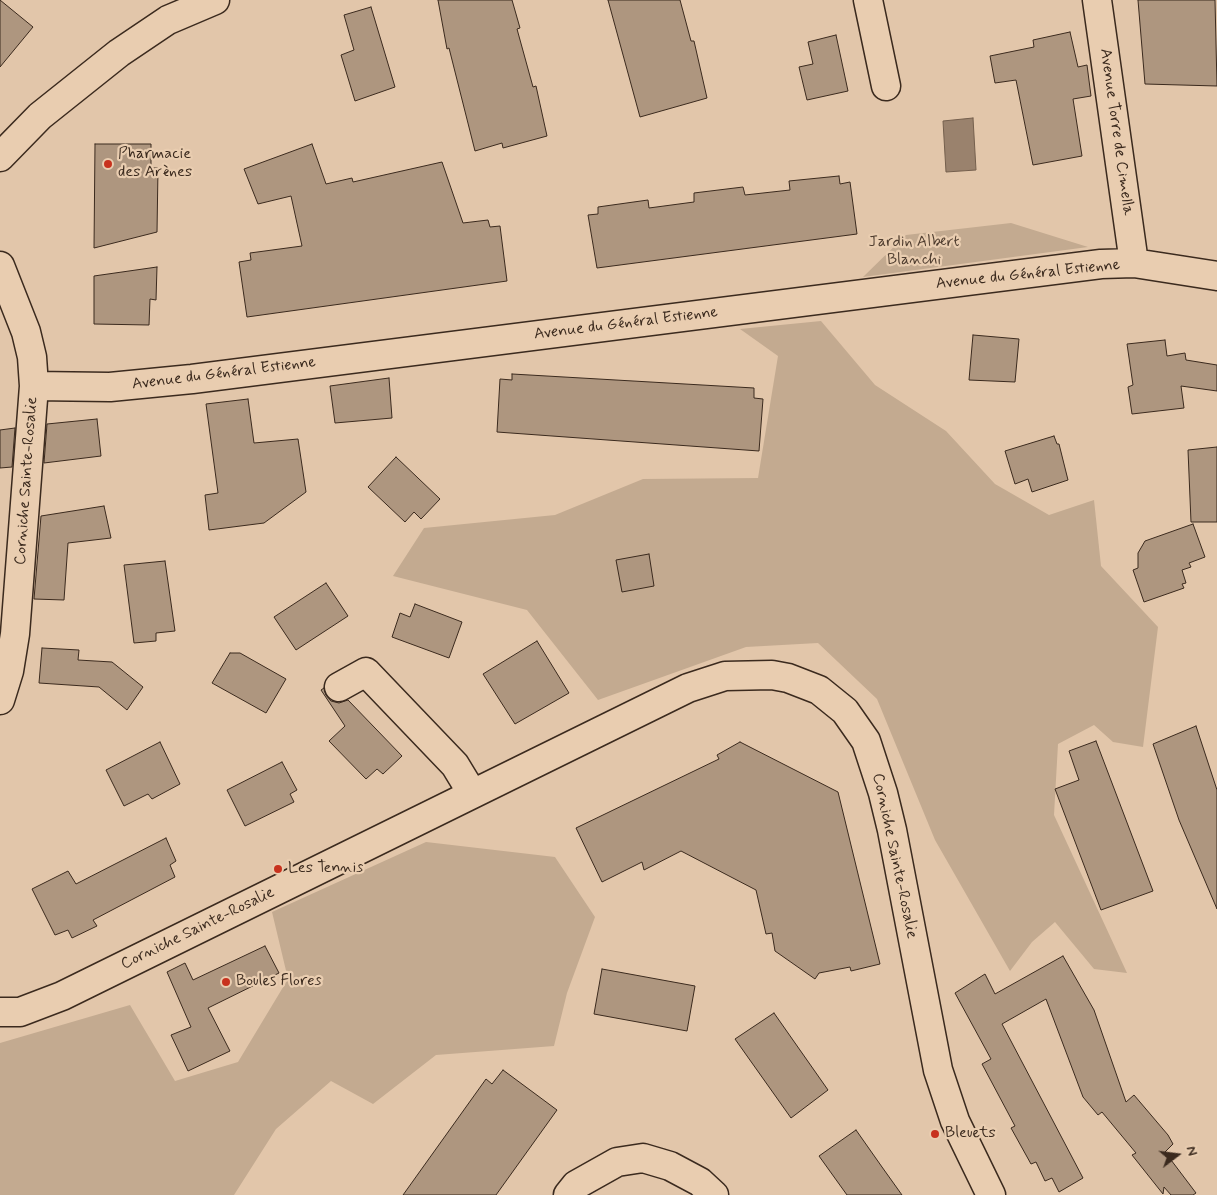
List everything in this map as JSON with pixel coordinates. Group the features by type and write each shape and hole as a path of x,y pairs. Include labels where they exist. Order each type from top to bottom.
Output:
{"street":[{"path":"0,157 40,116 119,53 168,20 215,0"},
{"path":"868,0 886,86"},
{"name":"Avenue Torre de Cimella","path":"1097,0 1134,264"},
{"name":"Avenue du Général Estienne","path":"34,386 110,387 174,380 1101,264 1134,264 1217,276"},
{"name":"Corniche Sainte-Rosalie","path":"0,266 26,332 32,357 34,386 15,634 9,671 0,700"},
{"path":"339,687 366,672 455,765 472,793"},
{"name":"Corniche Sainte-Rosalie","path":"0,1012 20,1012 62,996 472,793 705,681 749,674 772,675 805,684 830,699 845,711 866,741 876,768 892,830 938,1070 955,1120 991,1195"},
{"path":"568,1195 576,1185 617,1162 643,1158 670,1166 700,1182 714,1195"}],"green space":[{"name":"Jardin Albert Blanchi","path":"1011,223 1088,247 863,277 906,235"},
{"path":"821,321 875,385 946,431 995,484 1049,515 1094,500 1101,566 1158,627 1143,747 1113,742 1094,725 1058,744 1054,815 1127,973 1094,969 1055,922 1032,942 1010,971 935,840 877,699 818,643 746,647 598,700 527,610 393,576 424,528 555,515 643,479 758,478 778,356 740,329"},
{"path":"426,842 555,857 595,917 567,993 554,1046 436,1055 373,1104 331,1081 276,1129 234,1195 0,1195 0,1043 130,1005 175,1081 238,1062 288,979 272,912"}],"shaded area":[{"path":"973,118 976,170 946,172 943,121"}],"building":[{"path":"0,0 33,27 0,67"},
{"path":"438,0 512,0 520,28 517,29 533,87 536,86 547,136 503,148 502,143 475,151 449,48 447,49"},
{"path":"608,0 680,0 691,41 694,41 707,98 640,117"},
{"path":"1138,0 1215,0 1217,86 1145,84"},
{"path":"371,7 395,87 355,101 341,55 354,50 344,15"},
{"path":"1070,32 1078,67 1087,65 1091,96 1073,99 1082,156 1033,165 1016,80 995,83 990,56 1034,47 1033,40"},
{"path":"836,35 848,91 807,100 799,67 813,64 808,42"},
{"path":"95,144 151,144 151,168 158,168 157,232 94,248"},
{"path":"312,144 326,184 352,178 353,182 442,162 463,223 488,220 490,227 500,226 507,281 247,317 239,262 251,260 250,253 302,246 291,196 258,204 244,169"},
{"path":"839,176 840,184 850,182 857,234 597,268 588,215 598,214 598,207 648,200 649,208 694,202 694,193 743,187 745,195 790,190 789,181"},
{"path":"157,267 156,300 150,299 149,325 94,324 94,276"},
{"path":"973,335 1019,339 1015,382 969,380"},
{"path":"1165,340 1167,356 1185,353 1186,360 1217,365 1217,391 1181,386 1184,408 1132,414 1128,387 1133,385 1127,344"},
{"path":"512,374 754,388 754,398 763,399 759,451 497,432 500,379 512,380"},
{"path":"389,378 392,418 335,423 330,386"},
{"path":"248,399 254,443 298,439 306,492 264,523 209,530 205,495 218,493 206,404"},
{"path":"97,419 101,456 44,463 47,424"},
{"path":"15,428 12,467 0,468 0,430"},
{"path":"1054,436 1057,444 1059,444 1068,480 1032,492 1028,479 1015,484 1005,451"},
{"path":"1217,447 1217,522 1191,522 1188,450"},
{"path":"396,457 440,499 421,519 414,512 405,522 368,487"},
{"path":"104,506 111,538 68,543 64,600 34,599 41,516"},
{"path":"1193,524 1205,557 1189,563 1191,567 1182,570 1186,583 1182,584 1184,588 1144,602 1133,570 1138,568 1138,553 1145,541"},
{"path":"649,554 654,586 622,592 616,560"},
{"path":"165,561 175,631 156,633 156,641 134,643 124,565"},
{"path":"326,583 348,616 296,650 274,617"},
{"path":"415,604 462,622 449,658 392,637 400,613 410,617"},
{"path":"537,641 569,693 515,724 483,674"},
{"path":"42,648 79,650 78,660 112,662 143,687 127,710 99,687 39,683"},
{"path":"230,653 240,653 286,679 266,713 212,683"},
{"path":"324,688 326,695 331,701 339,703 348,700 402,756 383,774 377,769 366,779 329,741 345,726 321,690"},
{"path":"1196,726 1217,790 1217,909 1179,820 1153,744"},
{"path":"1096,741 1153,891 1101,910 1055,789 1079,780 1069,751"},
{"path":"160,742 180,784 152,799 148,794 124,806 106,770"},
{"path":"740,742 838,792 880,964 851,971 850,967 819,973 815,979 775,951 772,933 766,934 756,890 681,851 644,870 642,862 602,882 576,828 719,759 717,755"},
{"path":"282,762 297,790 290,794 294,802 245,826 227,790"},
{"path":"166,838 176,861 170,865 175,877 93,920 97,926 72,938 68,930 55,935 32,889 68,871 76,884"},
{"path":"265,946 279,973 208,1008 230,1051 188,1071 171,1035 191,1027 167,972 185,963 193,980"},
{"path":"1063,956 1094,1010 1126,1102 1134,1095 1168,1135 1173,1144 1165,1152 1196,1193 1193,1195 1171,1195 1164,1187 1163,1194 1132,1155 1136,1153 1102,1112 1098,1115 1083,1097 1046,999 1002,1024 1083,1178 1059,1192 1052,1178 1045,1181 1036,1162 1031,1164 1011,1128 1015,1126 982,1064 991,1059 955,993 985,974 995,994"},
{"path":"602,969 695,986 687,1031 594,1014"},
{"path":"774,1013 828,1090 791,1118 735,1039"},
{"path":"503,1070 557,1110 496,1195 403,1195 486,1079 492,1084"},
{"path":"856,1130 902,1195 847,1195 819,1156"}],"place":[{"name":"Pharmacie des Arènes","path":"108,164"},
{"name":"Les Tennis","path":"278,869"},
{"name":"Boules Flores","path":"226,982"},
{"name":"Bleuets","path":"935,1134"}]}
